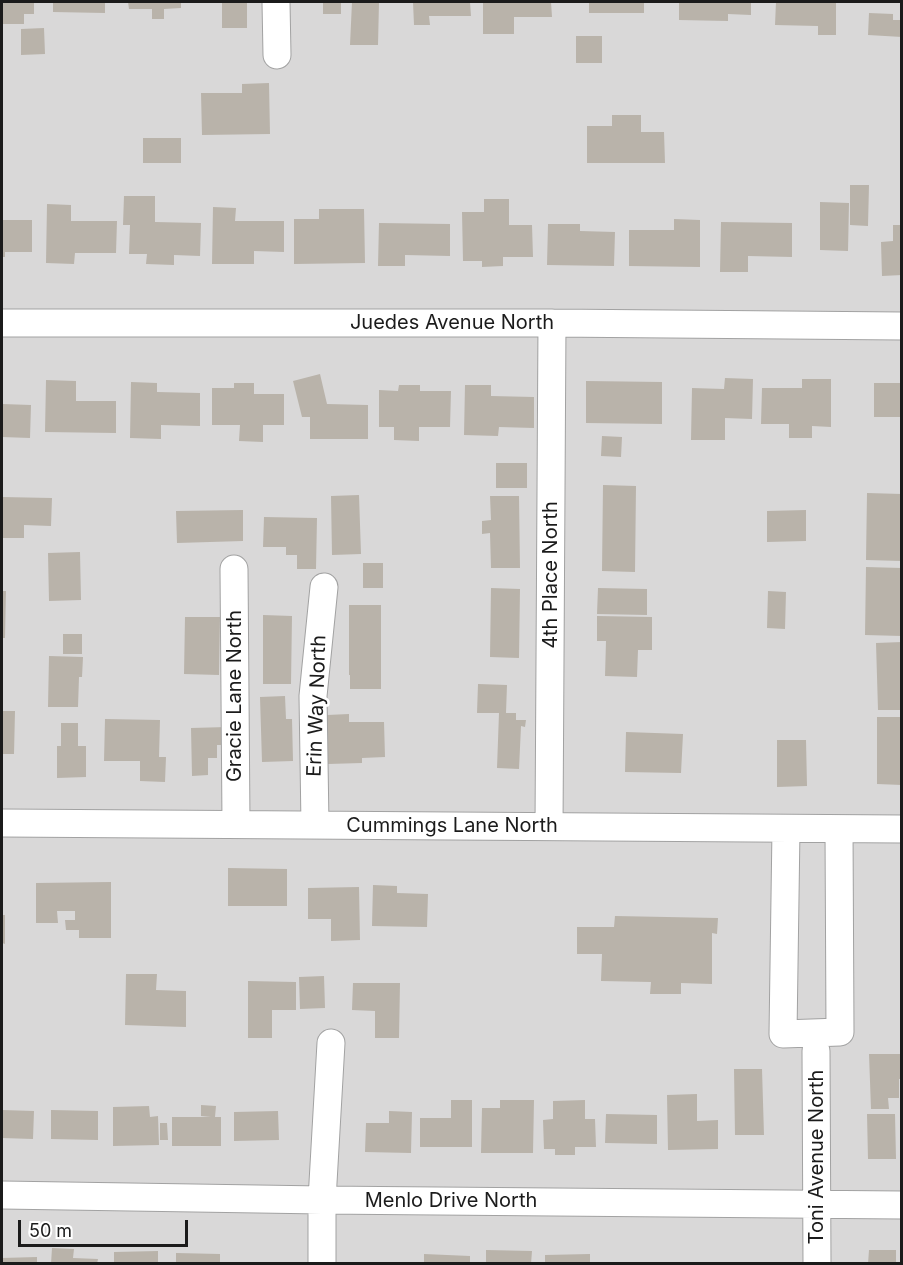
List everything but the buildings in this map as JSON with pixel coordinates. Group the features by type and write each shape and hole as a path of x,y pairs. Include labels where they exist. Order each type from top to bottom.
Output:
{"street":[{"path":"276,2 277,55"},
{"name":"Juedes Avenue North","path":"2,323 552,323 902,326"},
{"name":"4th Place North","path":"549,826 552,323"},
{"name":"Gracie Lane North","path":"234,569 236,823"},
{"name":"Erin Way North","path":"315,825 313,696 324,587"},
{"name":"Cummings Lane North","path":"2,823 902,829"},
{"path":"786,829 783,1034 840,1032 839,829"},
{"path":"322,1263 322,1200 331,1043"},
{"name":"Toni Avenue North","path":"816,1051 817,1263"},
{"name":"Menlo Drive North","path":"2,1195 902,1204"}],"shaded area":[{"path":"2,2 901,2 901,1263 2,1263"}]}
